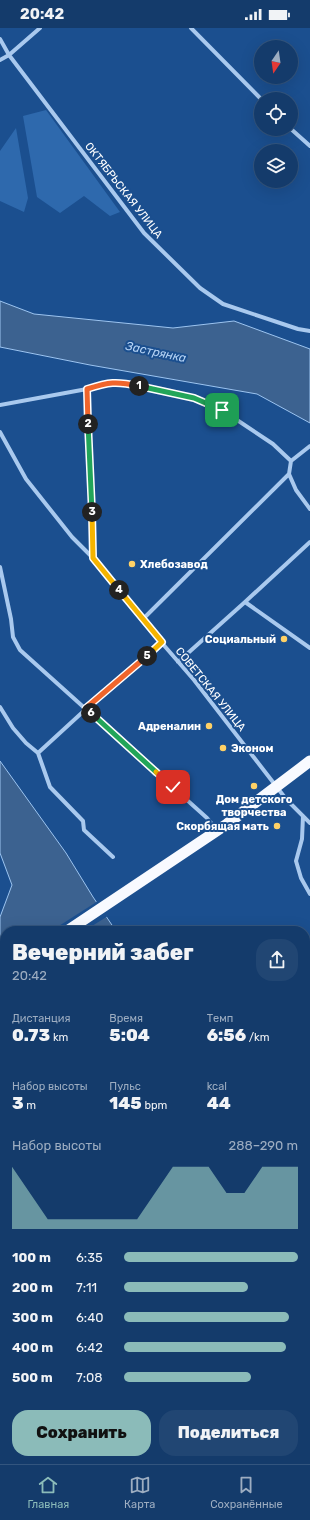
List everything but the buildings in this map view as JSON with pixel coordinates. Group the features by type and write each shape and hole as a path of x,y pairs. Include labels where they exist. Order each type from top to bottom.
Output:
{"highway":[{"path":"75,926 217,830 277,787 310,761"}],"street":[{"path":"0,60 9,55 40,28"},
{"path":"191,28 254,92"},
{"name":"ОКТЯБРЬСКАЯ УЛИЦА","path":"0,39 9,55 144,233 200,288 223,304 298,329 310,331"},
{"path":"298,135 310,146"},
{"path":"0,405 120,382 194,398 222,410 265,438 277,447 291,461"},
{"path":"87,389 93,558"},
{"name":"СОВЕТСКАЯ УЛИЦА","path":"0,432 26,479 72,537 93,558 142,620 194,680 286,799 310,823"},
{"path":"142,620 288,474 291,461 310,446"},
{"path":"288,474 296,490 310,510"},
{"path":"178,662 310,542"},
{"path":"0,567 11,619 13,637 20,650 207,818 217,830"},
{"path":"245,602 310,648"},
{"path":"38,753 86,708 162,642"},
{"path":"0,708 13,728 26,743 38,753 50,787 83,821 84,830 113,857"},
{"path":"304,816 302,839 296,862 301,878 310,894"}],"shaded area":[{"path":"46,110 120,212 110,216 84,196 60,213 37,197 23,116"},
{"path":"16,128 28,198 24,212 0,201 0,151"}],"water":[{"name":"Застрянка","path":"0,301 34,314 173,328 234,321 310,349 310,423 257,394 90,365 0,347"},
{"path":"0,761 66,853 113,926 0,926 0,917 12,885 0,853"}],"pier":[{"path":"98,901 108,916 92,926 59,926"}],"place":[{"name":"Хлебозавод","path":"132,564"},
{"name":"Социальный","path":"284,639"},
{"name":"Адреналин","path":"209,726"},
{"name":"Эконом","path":"223,748"},
{"name":"Дом детского творчества","path":"254,786"},
{"name":"Скорбящая мать","path":"277,826"}],"route":[{"path":"173,787 86,708 132,670 162,642 142,620 93,558 87,389 104,384 120,382 194,398 222,410"}]}
